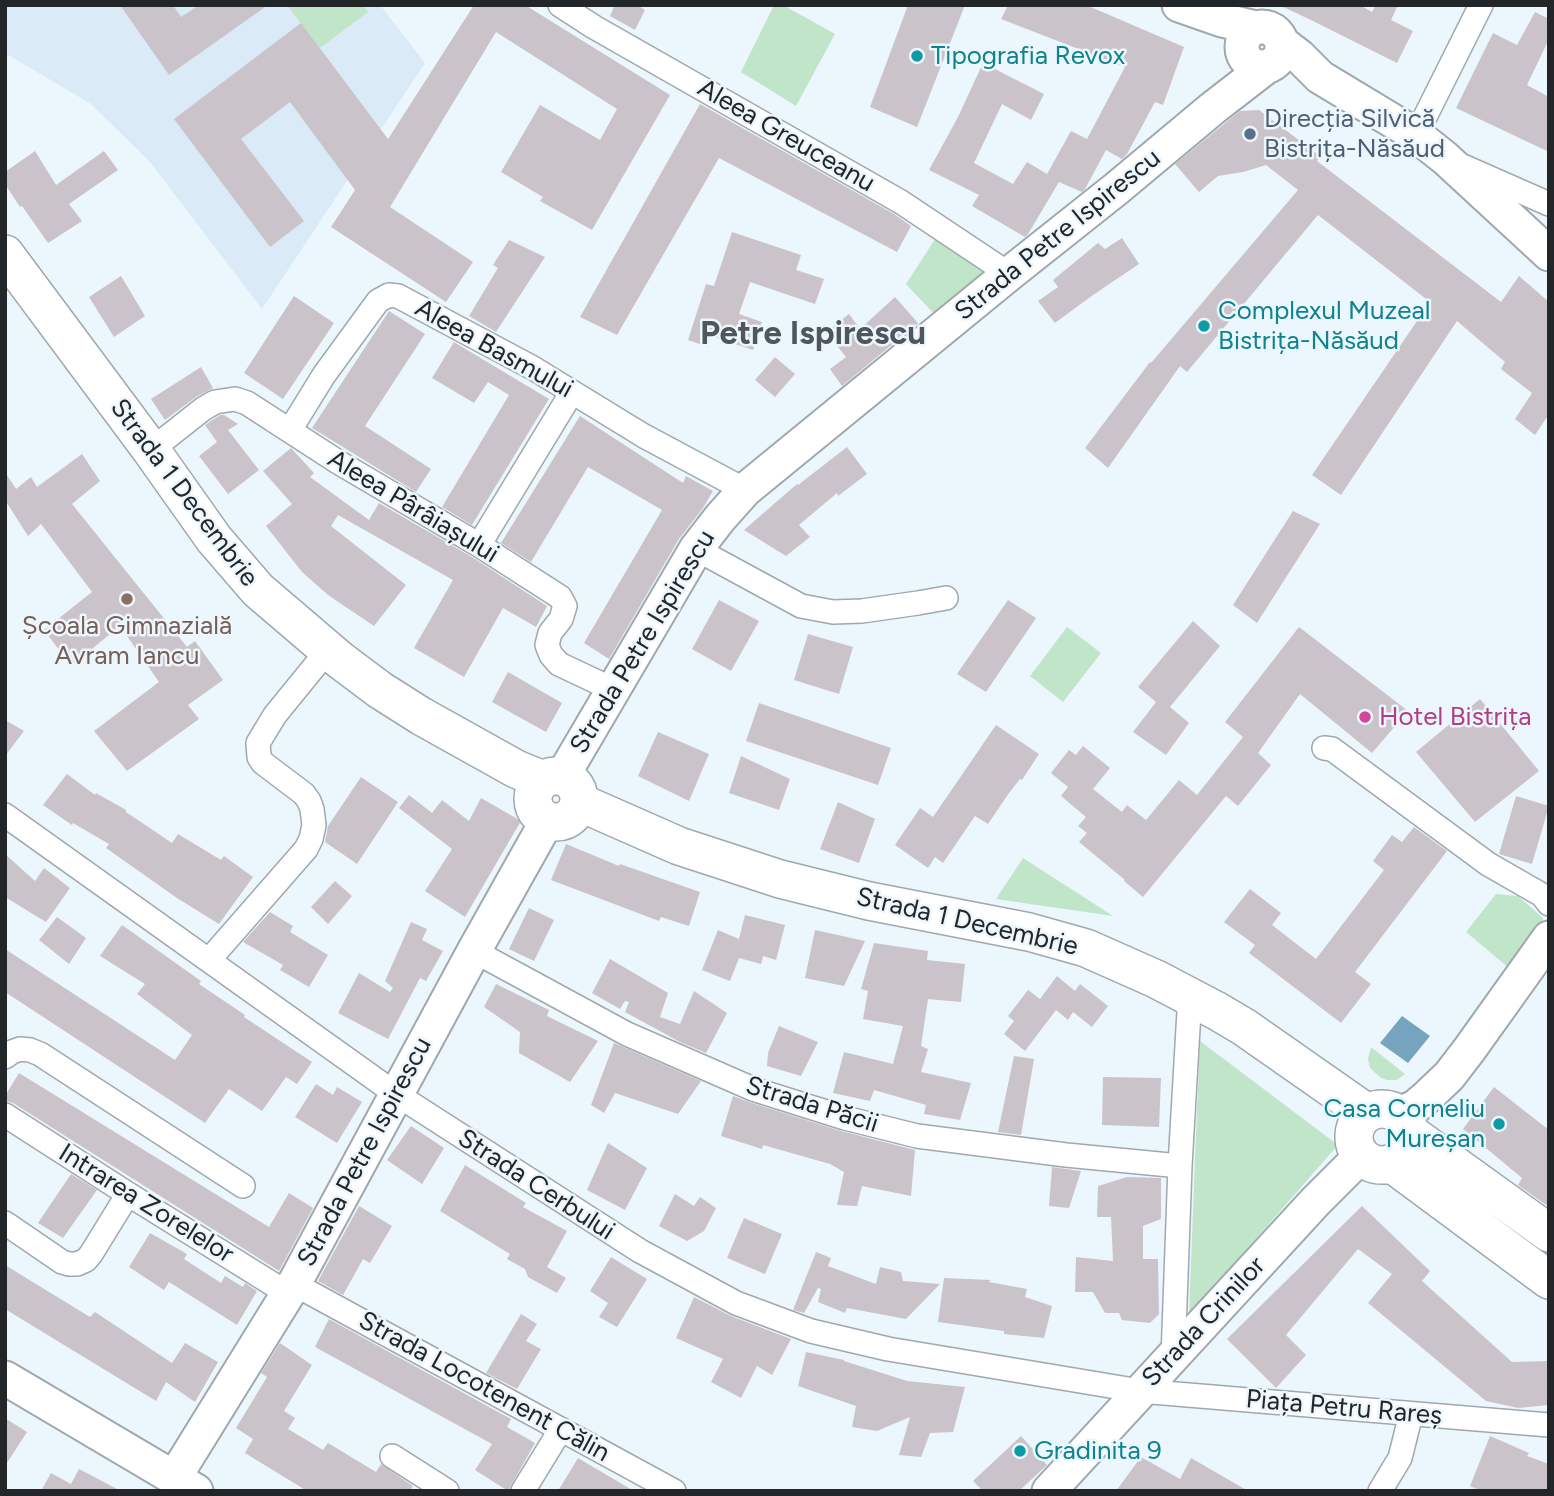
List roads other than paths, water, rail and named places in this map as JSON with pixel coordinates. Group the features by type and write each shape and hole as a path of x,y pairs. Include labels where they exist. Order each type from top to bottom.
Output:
{"main road":[{"name":"Strada 1 Decembrie","path":"5,254 234,564 276,607 380,690 516,769 556,799 611,830 674,859 776,892 866,914 1025,945 1082,961 1150,990 1189,1011 1346,1117 1381,1134"},
{"name":"Strada 1 Decembrie","path":"5,283 116,436 223,574 266,618 382,709 413,729 509,782 679,846 780,879 869,901 1029,932 1086,948 1191,996 1244,1027 1381,1134"},
{"path":"1381,1134 1549,1233"},
{"path":"1381,1134 1549,1280"}],"street":[{"name":"Aleea Greuceanu","path":"560,5 901,202 1009,274"},
{"path":"1416,135 1481,5"},
{"path":"1182,7 1222,20 1260,51 1290,70 1320,77 1416,135 1446,158 1549,254"},
{"name":"Strada Petre Ispirescu","path":"185,1484 556,799 612,690 696,549 719,518 745,490 1213,108 1260,51"},
{"path":"1446,158 1549,204"},
{"name":"Aleea Basmului","path":"290,430 324,375 378,301 389,295 398,296 533,368 644,436 745,490"},
{"path":"478,545 572,392"},
{"name":"Aleea Pârâiașului","path":"151,450 215,402 235,399 247,402 338,462 560,597 565,606 561,619 550,633 547,645 551,655 559,664 612,690"},
{"path":"696,549 801,606 811,608 833,612 862,611 946,597"},
{"path":"209,960 306,849 311,839 314,825 309,801 304,794 263,763 259,757 258,743 275,715 319,661"},
{"path":"1324,748 1332,749 1488,864 1542,895 1549,904"},
{"name":"Strada Cerbului","path":"5,815 396,1094 640,1251 736,1303 811,1331 888,1349 1140,1391"},
{"name":"Strada Crinilor","path":"1049,1491 1315,1202 1381,1134 1449,1076 1549,938"},
{"name":"Strada Păcii","path":"474,951 627,1034 753,1089 845,1118 917,1136 1180,1166"},
{"path":"1174,1358 1180,1166 1189,1011"},
{"path":"5,1057 20,1049 40,1055 243,1186"},
{"name":"Intrarea Zorelelor","path":"5,1115 128,1194 290,1288"},
{"path":"5,1223 62,1262 77,1264 91,1254 128,1194"},
{"name":"Strada Locotenent Călin","path":"290,1288 674,1491"},
{"path":"5,1378 185,1484"},
{"name":"Piața Petru Rareș","path":"1140,1391 1549,1425"},
{"path":"1380,1491 1400,1458 1411,1414"},
{"path":"523,1491 561,1429"},
{"path":"392,1456 447,1491"}],"water":[{"path":"1402,1016 1430,1036 1408,1063 1380,1043"}],"place":[{"name":"Tipografia Revox","path":"917,56"},
{"name":"Direcția Silvică Bistrița-Năsăud","path":"1250,134"},
{"name":"Complexul Muzeal Bistrița-Năsăud","path":"1204,326"},
{"name":"Școala Gimnazială Avram Iancu","path":"127,599"},
{"name":"Hotel Bistrița","path":"1365,717"},
{"name":"Casa Corneliu Mureșan","path":"1499,1124"},
{"name":"Gradinita 9","path":"1020,1451"}],"district":[{"name":"Petre Ispirescu","path":"813,334"}]}
